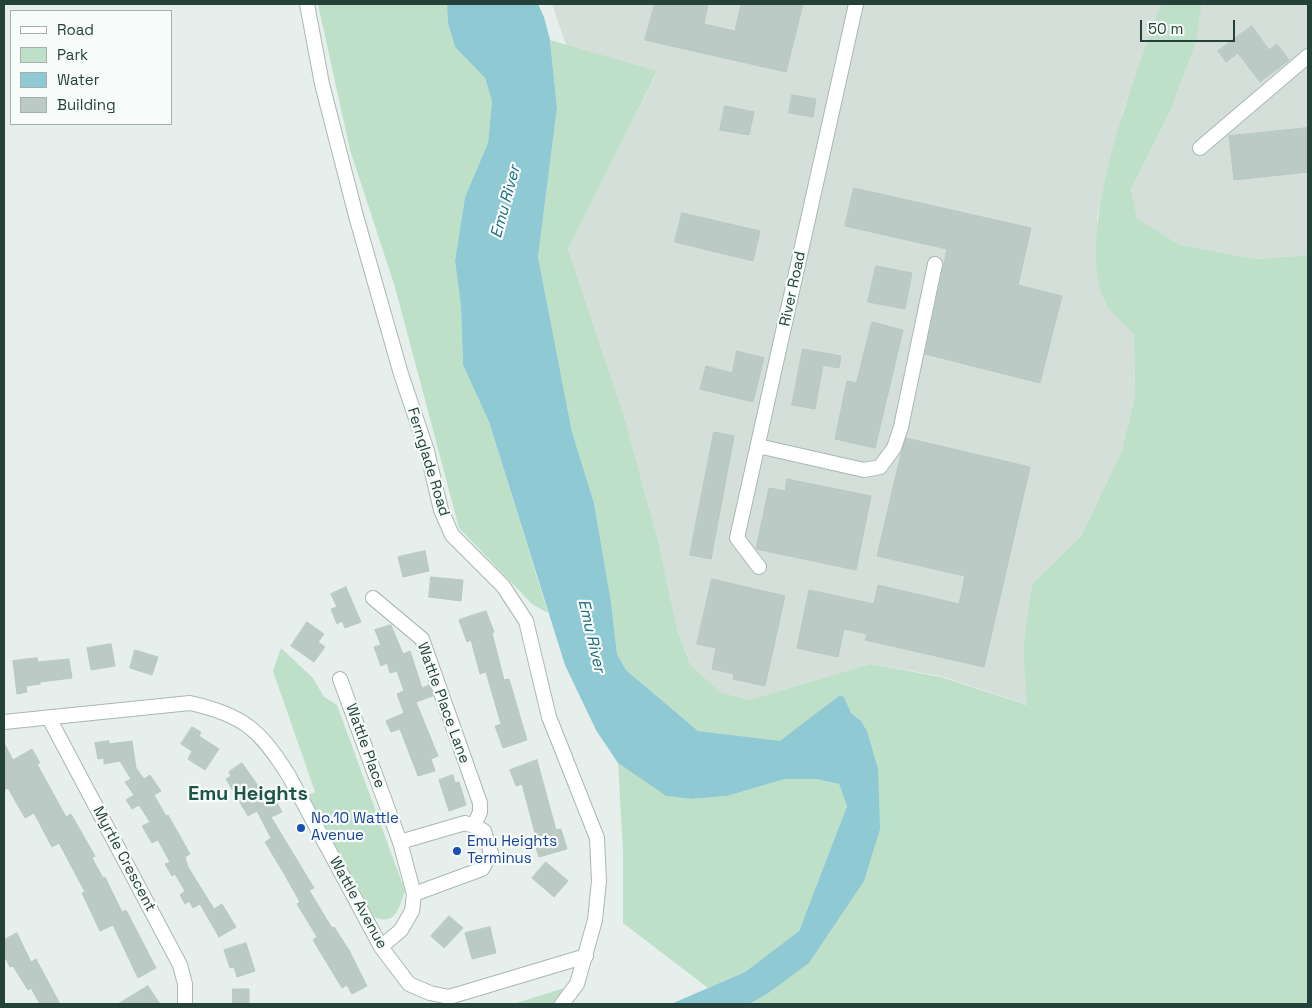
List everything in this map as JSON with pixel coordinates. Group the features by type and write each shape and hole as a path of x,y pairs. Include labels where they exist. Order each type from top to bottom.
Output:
{"street":[{"name":"Fernglade Road","path":"307,4 322,84 346,178 401,374 427,451 441,510 452,535 503,586 526,621 549,717 597,838 599,881 595,920 577,984 562,1004"},
{"name":"River Road","path":"760,567 738,538 856,4"},
{"path":"1200,148 1308,56"},
{"path":"758,446 864,470 880,467 894,448 901,427 935,264"},
{"name":"Wattle Place Lane","path":"373,598 422,639 480,803 480,812 474,826"},
{"name":"Wattle Place","path":"340,679 400,842 414,894 412,911 401,930 381,947"},
{"name":"Wattle Avenue","path":"4,722 190,703 220,710 248,724 272,749 289,776 381,947 409,984 430,993 449,997 586,956"},
{"name":"Myrtle Crescent","path":"49,718 180,965 185,984 185,1004"},
{"path":"400,842 465,823 484,831 490,853 482,870 414,894"}],"shaded area":[{"path":"552,4 1161,4 1124,108 1097,218 1104,301 1134,334 1135,397 1121,453 1081,536 1032,584 1023,646 1028,705 941,676 870,664 749,700 720,692 690,664 677,629 659,544 624,416 568,249 657,72 566,45"},
{"path":"1202,4 1308,4 1308,255 1257,259 1180,245 1137,218 1131,189 1171,109 1196,43"}],"green space":[{"path":"318,4 447,4 448,23 455,47 485,78 492,101 488,143 465,197 455,261 461,306 463,365 489,422 548,613 532,604 459,528 395,287 350,150"},
{"path":"1161,4 1202,4 1196,43 1171,109 1131,189 1137,218 1180,245 1257,259 1308,255 1308,1004 749,1004 767,994 809,963 878,768 867,731 861,721 851,713 844,697 840,695 781,742 698,731 626,670 617,654 611,602 594,503 572,432 538,257 557,108 550,40 657,71 568,249 624,416 659,544 677,629 690,664 720,692 749,700 870,664 941,677 1027,705 1023,646 1032,584 1081,536 1121,453 1135,397 1134,334 1113,314 1104,300 1097,270 1097,234 1102,194 1112,152 1137,70"},
{"path":"281,648 313,678 324,697 337,705 405,891 396,914 392,917 381,919 374,917 308,795 315,792 273,671"},
{"path":"618,763 666,796 691,799 727,796 785,779 816,779 839,784 847,806 799,931 745,972 708,988 623,923 623,852"},
{"path":"577,984 562,1004 513,1004"}],"water":[{"name":"Emu River","path":"447,4 538,4 544,17 550,40 557,108 538,257 572,432 594,503 611,602 617,654 626,670 698,731 780,741 840,695 844,697 851,713 861,721 867,731 878,768 880,829 864,881 809,963 767,994 749,1004 671,1004 745,972 799,931 847,806 839,784 816,779 785,779 727,796 691,799 666,796 618,763 596,730 565,665 489,422 463,365 461,306 455,261 465,197 488,143 492,101 485,78 455,47 448,23"}],"building":[{"path":"655,4 708,4 704,24 735,31 741,4 803,4 786,72 645,40"},
{"path":"1252,26 1269,50 1277,44 1289,60 1260,82 1238,53 1226,62 1218,51"},
{"path":"792,95 816,99 813,117 789,113"},
{"path":"725,106 754,112 749,135 720,130"},
{"path":"1308,128 1308,172 1234,180 1229,136"},
{"path":"854,188 1031,228 1018,285 1062,296 1040,383 925,354 947,249 845,226"},
{"path":"682,213 760,231 753,261 675,242"},
{"path":"876,266 912,273 905,309 868,302"},
{"path":"872,322 903,330 875,448 835,439 847,381 856,383"},
{"path":"803,349 841,356 839,368 823,365 815,409 792,405"},
{"path":"737,351 764,358 753,402 700,389 706,366 732,373"},
{"path":"714,432 734,436 711,559 690,555"},
{"path":"906,438 1030,467 984,667 865,640 867,634 844,629 838,657 797,648 809,590 874,604 878,585 959,604 965,576 877,556"},
{"path":"787,479 871,496 856,570 756,549 769,488 785,491"},
{"path":"425,551 429,571 403,577 398,557"},
{"path":"431,577 463,580 461,601 429,597"},
{"path":"712,579 785,596 765,686 733,679 734,674 712,669 716,648 697,644"},
{"path":"346,587 361,622 345,628 342,621 337,624 331,609 337,607 331,594"},
{"path":"486,611 494,632 492,633 504,680 509,679 527,740 503,748 495,726 501,724 486,672 480,674 471,640 467,642 459,620"},
{"path":"307,622 324,634 318,642 325,647 314,662 291,646"},
{"path":"391,625 403,654 410,651 422,688 429,685 433,696 416,702 438,756 431,759 435,771 418,776 400,729 391,732 386,721 404,713 397,694 404,691 397,671 390,673 387,663 381,666 374,647 381,645 375,630"},
{"path":"111,644 115,666 91,670 87,648"},
{"path":"135,650 158,657 152,675 130,668"},
{"path":"37,658 38,662 69,659 72,678 40,682 40,684 26,686 27,692 17,694 13,661"},
{"path":"192,727 201,732 199,736 219,749 205,770 188,759 192,751 181,744"},
{"path":"109,741 109,744 132,741 136,768 144,779 150,775 161,791 154,795 166,816 168,815 190,854 185,857 188,867 214,909 222,904 236,927 219,937 200,904 193,908 189,901 185,904 180,895 185,891 175,874 172,876 165,864 170,862 158,840 152,843 142,826 150,822 139,805 132,809 126,800 134,795 125,782 131,779 120,761 104,764 104,758 98,759 95,743"},
{"path":"4,743 13,760 32,749 40,763 37,764 66,817 71,814 95,856 92,858 103,878 105,877 122,912 126,910 156,968 138,978 113,925 100,931 82,893 85,892 59,843 52,847 34,813 25,818 8,788 4,790"},
{"path":"537,760 556,830 561,829 567,849 539,857 533,838 536,837 522,784 516,786 510,770"},
{"path":"242,763 261,790 264,789 271,803 276,801 282,812 271,817 314,888 309,890 332,928 334,927 349,950 367,986 352,994 347,985 342,988 313,940 317,937 297,904 300,902 265,842 271,838 257,811 248,816 226,779 231,776 229,772"},
{"path":"453,775 455,783 459,782 466,805 449,811 439,780"},
{"path":"546,862 568,881 554,897 532,878"},
{"path":"449,916 463,928 444,948 431,936"},
{"path":"490,927 496,953 472,959 465,933"},
{"path":"17,933 31,962 36,959 60,1004 40,1004 31,988 28,990 13,966 10,967 6,959 4,960 4,940"},
{"path":"246,943 255,971 237,977 234,967 230,968 224,950"},
{"path":"148,986 160,1004 118,1004"},
{"path":"233,989 249,989 249,1004 233,1004"}],"place":[{"name":"No.10 Wattle Avenue","path":"301,828"},
{"name":"Emu Heights Terminus","path":"457,851"}],"district":[{"name":"Emu Heights","path":"248,795"}]}
